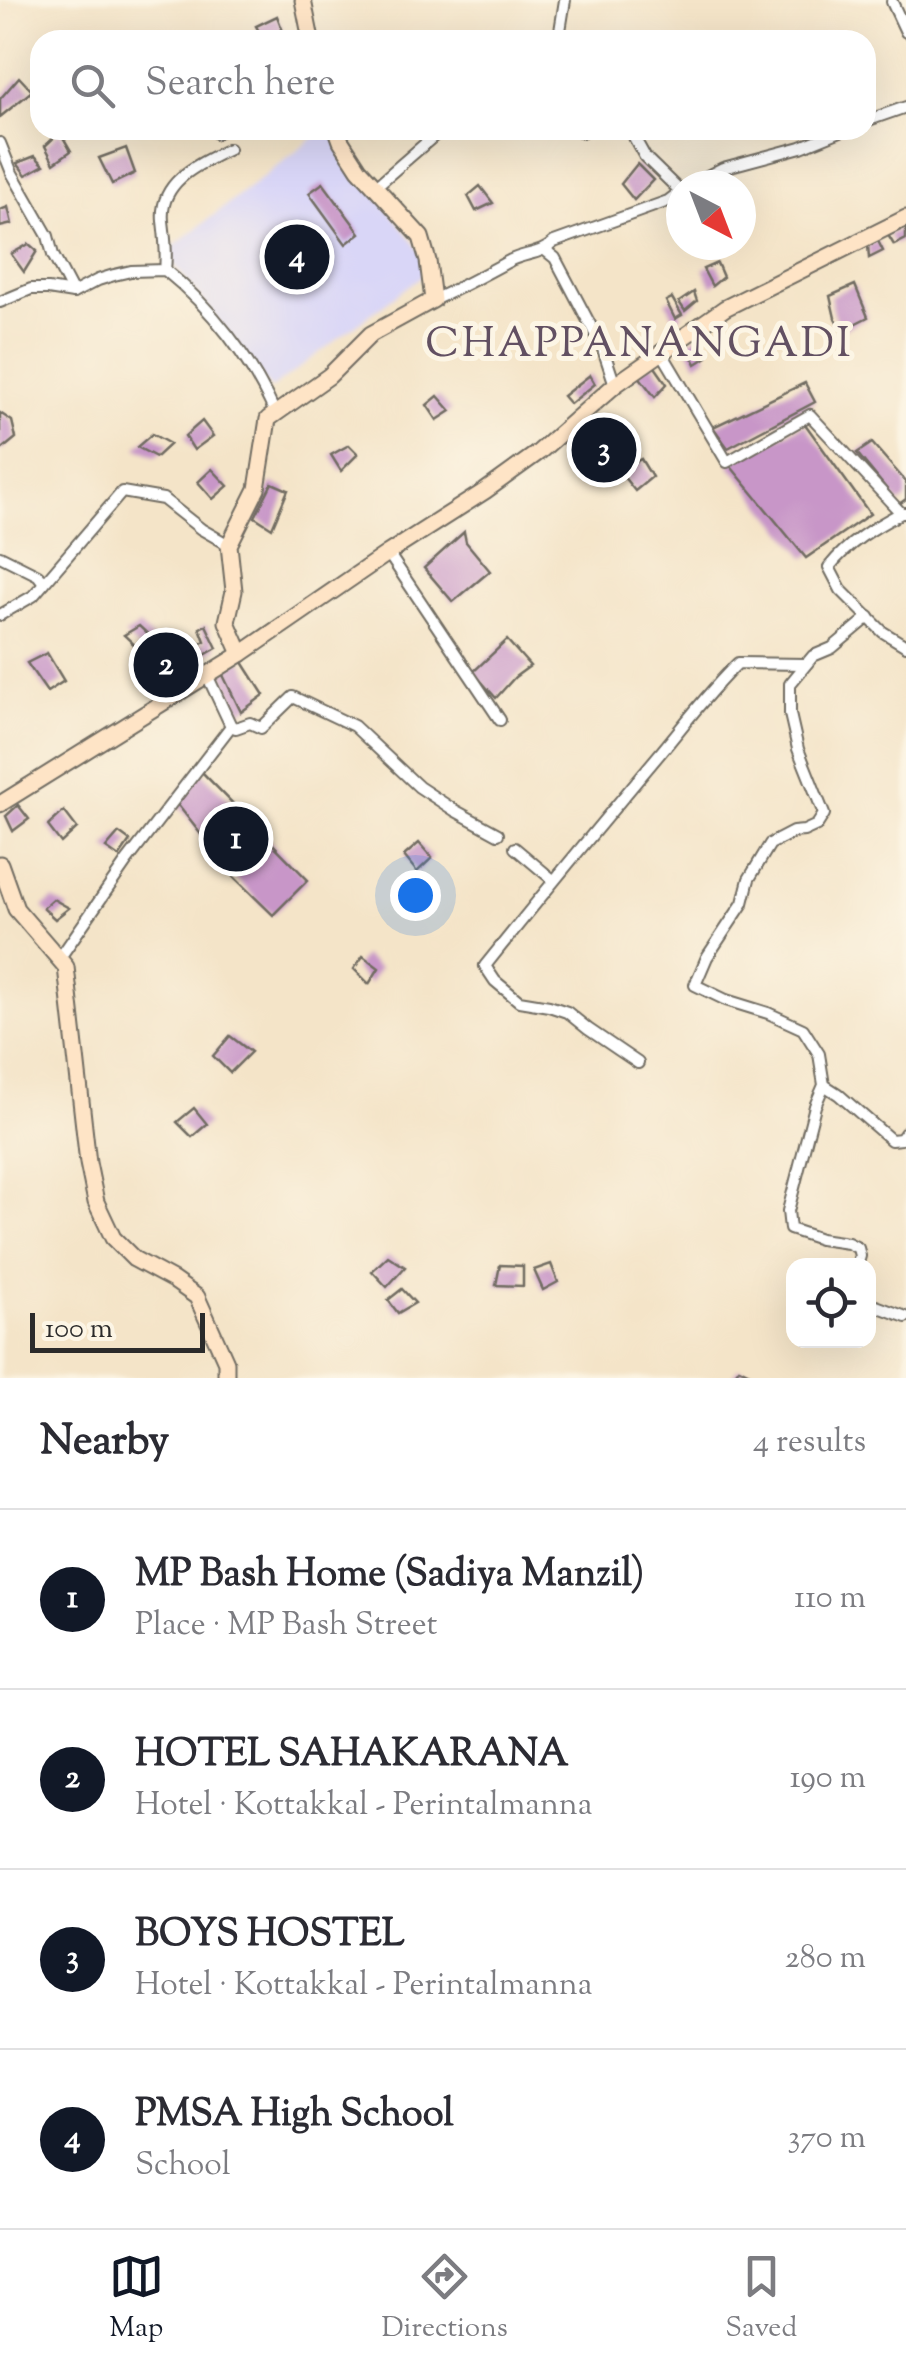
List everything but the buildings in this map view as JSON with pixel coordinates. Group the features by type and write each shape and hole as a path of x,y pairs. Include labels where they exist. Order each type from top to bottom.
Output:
{"street":[{"path":"303,0 309,30"},
{"path":"560,30 564,0"},
{"path":"889,1 906,32"},
{"path":"876,117 906,106"},
{"path":"341,140 359,168 421,237 433,300"},
{"path":"375,187 429,140"},
{"path":"636,140 645,156 666,176"},
{"path":"719,170 818,140"},
{"path":"0,143 73,294"},
{"path":"165,270 163,212 169,190 189,170 228,148"},
{"path":"240,654 227,622 234,591 229,545 257,489 268,420 329,376 371,334 516,258 666,202"},
{"path":"0,804 240,654 484,491 539,452 615,385 725,308 906,218"},
{"path":"545,250 555,258 603,349 615,385"},
{"path":"0,302 32,289 73,294 114,275 165,270 189,289 226,333 266,394 274,414"},
{"path":"662,353 728,462 810,415 904,513 844,549 830,567 842,590 883,632 906,646"},
{"path":"0,616 33,596 122,492 163,498 201,529 229,545"},
{"path":"388,553 500,720"},
{"path":"0,556 44,582"},
{"path":"859,1258 858,1248 848,1243 820,1240 790,1229 788,1212 815,1106 824,1086 819,1054 803,1029 695,985 708,956 743,902 749,879 770,844 817,825 824,814 802,763 790,714 790,684 813,656 832,648 869,618"},
{"path":"638,1062 567,1012 519,1001 485,966 707,694 738,663 806,664"},
{"path":"207,675 231,726 250,723 261,728 293,697 354,726 419,787 498,834"},
{"path":"59,960 126,861 231,726"},
{"path":"515,848 553,880"},
{"path":"0,864 16,909 66,967 96,1202 113,1238 134,1259 197,1297 226,1362 226,1378"},
{"path":"824,1086 891,1140 901,1140 906,1132"},
{"path":"876,1306 906,1317"}],"shaded area":[{"path":"311,140 337,140 432,268 271,389 165,253"}],"place":[{"name":"PMSA High School","path":"297,257"},
{"name":"BOYS HOSTEL","path":"604,450"},
{"name":"HOTEL SAHAKARANA","path":"166,665"},
{"name":"MP Bash Home (Sadiya Manzil)","path":"236,839"}],"district":[{"name":"CHAPPANANGADI","path":"639,341"}]}
